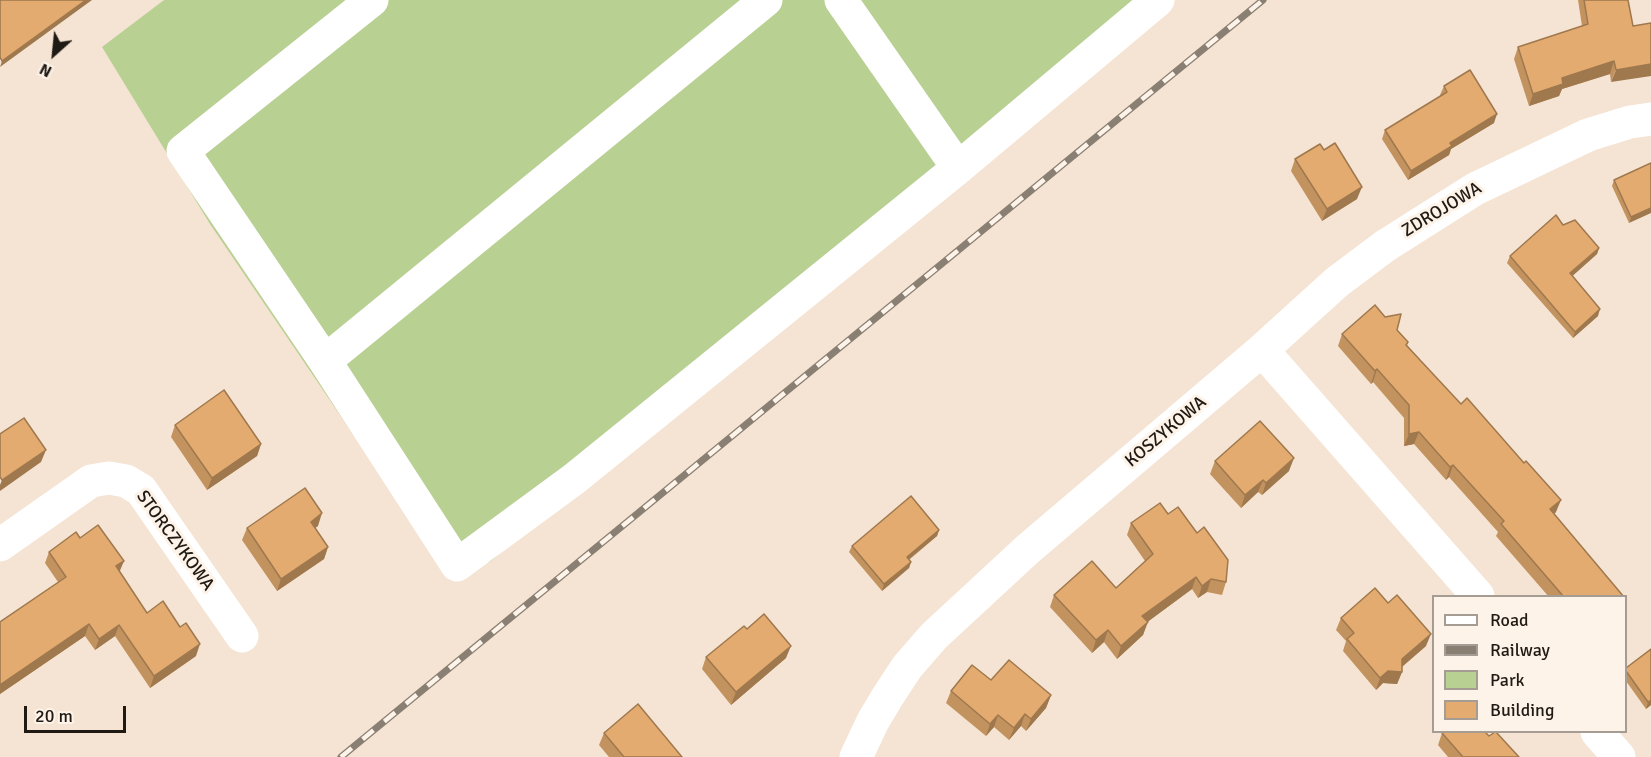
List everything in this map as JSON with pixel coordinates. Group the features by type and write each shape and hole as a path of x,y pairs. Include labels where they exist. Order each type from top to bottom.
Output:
{"street":[{"path":"372,0 183,151 325,361 457,565 573,479 958,168 1158,0"},
{"path":"325,361 766,0"},
{"path":"841,0 958,168"},
{"name":"ZDROJOWA","path":"1262,350 1337,282 1385,246 1475,189 1588,135 1651,119"},
{"path":"1262,350 1476,595"},
{"name":"KOSZYKOWA","path":"856,757 888,696 907,667 934,636 1028,549 1262,350"},
{"name":"STORCZYKOWA","path":"0,545 91,482 109,478 126,481 141,490 242,636"},
{"path":"1598,733 1619,757"}],"green space":[{"path":"164,0 1172,0 491,561 453,581 210,224 102,47"}],"building":[{"path":"0,0 86,0 2,61 0,57"},
{"path":"1584,0 1628,0 1633,26 1651,23 1651,64 1616,70 1614,61 1562,78 1563,84 1533,94 1518,47 1588,24"},
{"path":"1470,70 1497,114 1450,143 1452,146 1411,171 1385,130 1447,92 1444,86"},
{"path":"1335,143 1362,187 1327,209 1295,159 1320,144 1324,150"},
{"path":"1651,163 1651,208 1631,217 1614,180"},
{"path":"1556,215 1563,225 1575,220 1599,248 1570,273 1600,309 1575,332 1510,256"},
{"path":"1375,305 1385,317 1401,314 1397,330 1408,342 1406,345 1461,404 1467,398 1524,463 1526,461 1561,500 1550,509 1622,595 1562,595 1501,524 1504,521 1453,465 1450,467 1419,432 1409,434 1409,405 1342,334"},
{"path":"224,390 261,444 212,478 175,425"},
{"path":"24,418 46,450 2,480 0,477 0,434"},
{"path":"1260,421 1294,458 1266,483 1263,480 1245,495 1215,461"},
{"path":"305,488 322,513 311,522 328,547 281,579 247,528"},
{"path":"911,496 939,530 907,557 911,562 884,584 852,546"},
{"path":"1160,503 1168,514 1178,507 1197,533 1204,527 1228,560 1226,582 1211,579 1202,586 1196,577 1142,616 1148,622 1121,646 1108,630 1096,640 1054,595 1092,561 1116,588 1153,554 1131,523"},
{"path":"98,525 124,561 116,566 147,613 163,601 180,627 186,623 200,644 154,676 119,625 99,639 89,624 0,685 0,622 66,577 49,552 76,532 80,538"},
{"path":"1375,588 1388,603 1397,595 1431,634 1402,659 1402,672 1388,671 1380,678 1347,639 1354,633 1341,618"},
{"path":"764,614 791,646 736,692 706,657 744,626 747,629"},
{"path":"1651,649 1651,700 1648,702 1627,672 1627,667"},
{"path":"1009,660 1051,695 1031,719 1025,714 1014,728 998,715 990,724 951,691 972,665 991,680"},
{"path":"638,704 682,757 624,757 604,733"},
{"path":"1442,733 1486,733 1489,736 1497,733 1519,757 1463,757"}],"railway":[{"path":"341,757 1263,0"}]}
